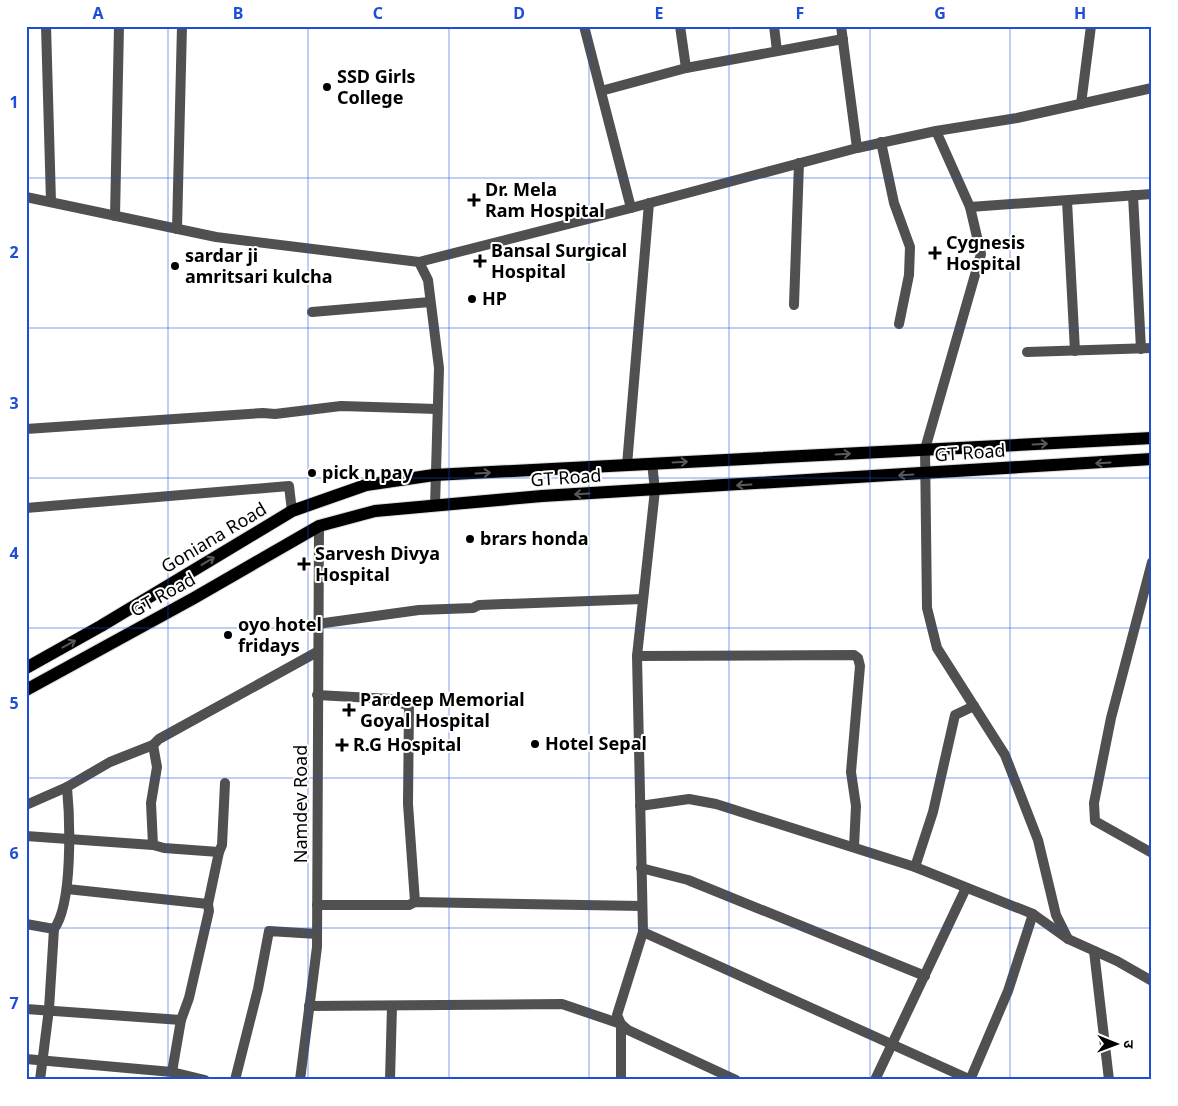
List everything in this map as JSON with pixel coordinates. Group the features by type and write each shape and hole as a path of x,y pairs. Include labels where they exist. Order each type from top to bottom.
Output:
{"main road":[{"name":"GT Road","path":"434,475 1152,438"},
{"name":"GT Road","path":"26,690 194,598 319,526 375,511 542,496 1152,460"},
{"name":"Goniana Road","path":"26,668 101,626 292,511 366,485 434,475"}],"street":[{"path":"46,26 51,202"},
{"path":"115,216 119,26"},
{"path":"177,229 182,26"},
{"path":"584,26 631,208"},
{"path":"680,26 686,68"},
{"path":"774,26 777,51"},
{"path":"841,26 857,148"},
{"path":"1081,104 1091,26"},
{"path":"601,91 686,68 843,39"},
{"path":"26,197 216,237 419,262 881,142 936,130 1017,118 1152,88"},
{"path":"936,130 970,207 981,254 925,450 927,608 937,648 1005,755 1038,840 1056,915 1068,939"},
{"path":"881,142 894,203 910,247 910,275 899,324"},
{"path":"794,305 799,163"},
{"path":"970,207 1152,194"},
{"path":"1133,196 1141,348"},
{"path":"1067,201 1075,351"},
{"path":"627,465 649,203"},
{"path":"419,262 428,280 439,368 434,475 435,506"},
{"path":"312,312 430,302"},
{"path":"1027,352 1152,348"},
{"path":"26,429 263,413 275,414 341,406 437,409"},
{"path":"621,1080 620,1024 617,1015 642,932 637,656 655,490 652,463"},
{"path":"26,508 289,486 292,511"},
{"name":"Namdev Road","path":"300,1080 317,947 317,624 319,526"},
{"path":"1152,562 1111,718 1094,803 1095,821 1152,854"},
{"path":"317,624 418,610 473,608 479,605 643,599"},
{"path":"26,805 67,787 110,762 153,745 159,739 317,652"},
{"path":"637,656 854,656 858,658 860,666 851,772 856,806 854,847"},
{"path":"317,695 391,699 409,706 408,804 415,902"},
{"path":"915,867 933,812 955,715 974,706"},
{"path":"153,745 157,767 151,803 153,846"},
{"path":"172,1072 180,1020 191,989 222,845 225,784"},
{"path":"40,1080 44,1061 49,1009 54,929 59,922 67,889 70,822 67,787"},
{"path":"640,806 689,799 716,804 915,867 1033,914 1068,939 1117,960 1152,981"},
{"path":"26,836 219,852"},
{"path":"641,868 688,880 925,976"},
{"path":"875,1080 966,888"},
{"path":"67,889 208,904"},
{"path":"317,905 409,905 415,902 642,906"},
{"path":"642,932 970,1080 1008,991 1033,914"},
{"path":"26,924 54,929"},
{"path":"235,1080 258,989 269,931 317,934"},
{"path":"1094,951 1109,1080"},
{"path":"309,1006 562,1004 620,1024 628,1030 736,1080"},
{"path":"390,1080 392,1006"},
{"path":"26,1008 180,1020"},
{"path":"26,1059 149,1075 172,1072 205,1080"}],"place":[{"name":"SSD Girls College","path":"327,87"},
{"name":"Dr. Mela Ram Hospital","path":"474,200"},
{"name":"Cygnesis Hospital","path":"935,253"},
{"name":"Bansal Surgical Hospital","path":"480,261"},
{"name":"sardar ji amritsari kulcha","path":"175,266"},
{"name":"HP","path":"472,299"},
{"name":"pick n pay","path":"312,473"},
{"name":"brars honda","path":"470,539"},
{"name":"Sarvesh Divya Hospital","path":"304,564"},
{"name":"oyo hotel fridays","path":"228,635"},
{"name":"Pardeep Memorial Goyal Hospital","path":"349,710"},
{"name":"Hotel Sepal","path":"535,744"},
{"name":"R.G Hospital","path":"342,745"}]}
